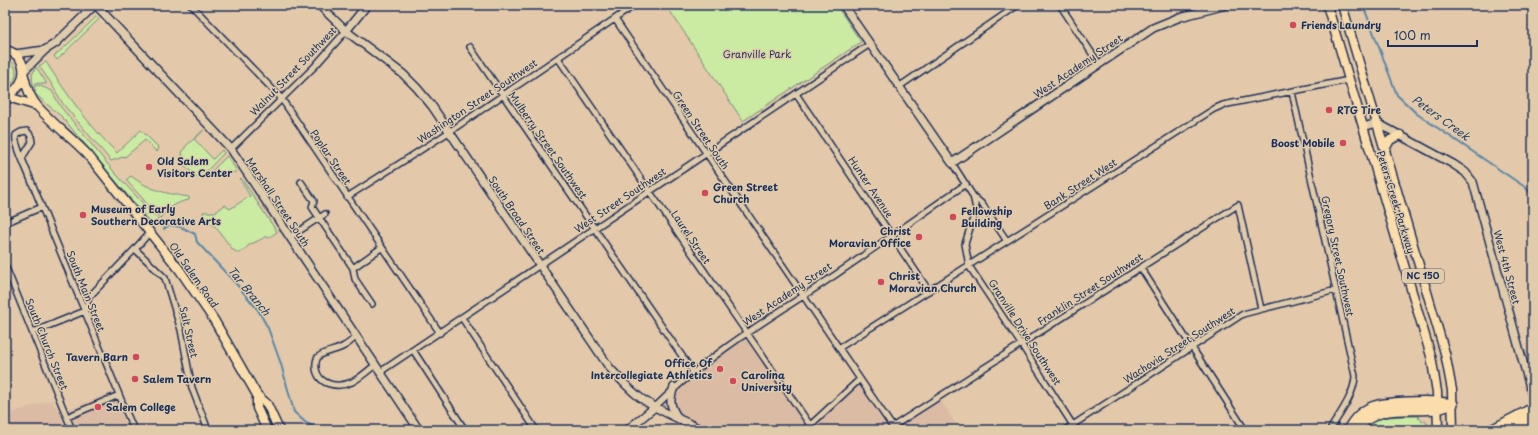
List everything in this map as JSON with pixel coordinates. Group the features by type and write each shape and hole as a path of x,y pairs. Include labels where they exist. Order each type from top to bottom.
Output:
{"highway":[{"path":"1348,430 1356,418 1373,406 1387,403 1438,405"},
{"path":"1357,430 1365,420 1380,413 1453,404"},
{"path":"1491,430 1533,408"},
{"path":"1509,430 1533,418"}],"main road":[{"name":"Peters Creek Parkway","path":"1327,5 1431,356 1438,405 1438,430"},
{"name":"Peters Creek Parkway","path":"1344,7 1445,353 1450,377 1453,404 1453,430"},
{"path":"5,50 15,54"},
{"name":"Old Salem Road","path":"15,54 19,59 26,86 37,106 88,155 179,269 214,320 257,395 267,404 279,430"},
{"path":"5,96 18,89 22,83 24,74"},
{"name":"Old Salem Road","path":"5,96 37,106"},
{"path":"1385,149 1390,140 1400,135"},
{"name":"Old Salem Road","path":"257,395 257,408 267,430"}],"street":[{"path":"24,74 45,50 56,43 96,5"},
{"name":"Marshall Street South","path":"96,5 230,149 419,430"},
{"name":"Poplar Street","path":"191,5 281,98 381,248 440,332"},
{"name":"South Broad Street","path":"319,5 346,31 403,74 432,106 609,367 626,386 639,397 655,407 702,430"},
{"name":"Walnut Street Southwest","path":"230,149 315,66 367,5"},
{"name":"Washington Street Southwest","path":"347,197 449,132 635,5"},
{"name":"Granville Drive Southwest","path":"844,5 973,196 976,209 966,244 966,254 969,266 1076,430"},
{"path":"900,86 1018,5"},
{"path":"1060,5 1099,64"},
{"name":"West Academy Street","path":"952,163 1136,39 1161,24 1180,17 1226,5"},
{"name":"Green Street South","path":"615,19 893,429"},
{"name":"West Street Southwest","path":"380,372 540,266 594,227 870,44"},
{"name":"Mulberry Street Southwest","path":"470,47 693,372"},
{"path":"15,54 45,50"},
{"name":"Laurel Street","path":"558,58 810,425"},
{"name":"Bank Street West","path":"839,348 1214,109 1223,105 1349,80"},
{"name":"Gregory Street Southwest","path":"1292,92 1355,376 1352,393 1330,430"},
{"name":"Hunter Avenue","path":"796,94 930,291"},
{"path":"1363,128 1377,123 1400,135"},
{"name":"South Main Street","path":"22,158 32,142 32,136 27,131 21,132 14,138 22,158 42,208 134,430"},
{"name":"West 4th Street","path":"1400,135 1459,168 1469,177 1475,187 1532,388 1533,398"},
{"path":"301,182 314,200 312,207 353,268 355,279 372,304"},
{"name":"West Academy Street","path":"632,428 693,372 966,184"},
{"name":"Granville Drive Southwest","path":"973,196 982,204 1007,241"},
{"name":"Franklin Street Southwest","path":"893,429 1021,344 1238,205 1261,309"},
{"path":"5,223 42,208"},
{"path":"290,237 325,214"},
{"path":"33,332 85,311 89,297 150,232"},
{"path":"353,268 381,248"},
{"name":"Salt Street","path":"135,249 165,278 181,330 192,388 208,430"},
{"name":"South Church Street","path":"5,265 72,430"},
{"path":"1140,268 1245,430"},
{"name":"Wachovia Street Southwest","path":"1065,430 1243,314 1336,290"},
{"path":"462,318 536,430"},
{"path":"356,337 343,347 327,352 318,358 316,361 316,368 320,378 335,385 344,384 352,382 375,365"},
{"path":"413,350 465,430"},
{"path":"805,430 860,379"},
{"path":"674,388 670,396 671,405 678,418"},
{"path":"67,417 119,395"}],"shaded area":[{"name":"Carolina University","path":"747,334 810,425 860,379 892,427 939,397 959,430 702,430 655,407"},
{"name":"Salem College","path":"113,392 128,430 5,430 5,415 51,400 60,413"}],"green space":[{"name":"Granville Park","path":"666,5 836,5 861,42 743,121"},
{"path":"96,17 99,19 57,60 54,56"},
{"path":"5,57 13,64 16,73 13,82 5,88"},
{"path":"46,62 78,109 117,153 141,130 159,148 157,152 145,140 126,156 111,161 63,104 39,66"},
{"path":"36,67 46,84 38,83 33,85 32,75"},
{"path":"38,85 52,91 60,106 115,173 158,220 155,223 151,223 62,117 34,93 36,91 34,87"},
{"path":"204,130 194,139 213,159 222,150 224,153 200,178 198,178 183,164 187,161 182,153 186,146"},
{"path":"227,156 237,171 229,174 209,174"},
{"path":"131,176 151,188 166,193 189,197 189,200 180,202 173,206 160,218 126,180"},
{"path":"241,178 277,232 268,238 266,236 249,245 239,253 233,250 215,226 208,222 204,217 203,212 216,212 225,205 230,209 250,196 240,179"},
{"path":"1418,416 1419,419 1426,422 1430,430 1364,430 1368,425 1381,418"}],"waterway":[{"name":"Peters Creek","path":"1363,5 1397,95 1417,114 1525,187 1533,196"},
{"name":"Tar Branch","path":"164,229 169,225 181,227 195,234 197,242 239,287 258,310 268,328 281,364 294,412 306,423 321,430"}],"place":[{"name":"Friends Laundry","path":"1293,25"},
{"name":"RTG Tire","path":"1329,110"},
{"name":"Boost Mobile","path":"1343,143"},
{"name":"Old Salem Visitors Center","path":"149,167"},
{"name":"Green Street Church","path":"705,193"},
{"name":"Museum of Early Southern Decorative Arts","path":"83,215"},
{"name":"Fellowship Building","path":"953,217"},
{"name":"Christ Moravian Office","path":"919,237"},
{"name":"Christ Moravian Church","path":"881,282"},
{"name":"Tavern Barn","path":"136,357"},
{"name":"Office Of Intercollegiate Athletics","path":"720,369"},
{"name":"Salem Tavern","path":"135,379"},
{"name":"Carolina University","path":"733,381"},
{"name":"Salem College","path":"98,407"}]}
